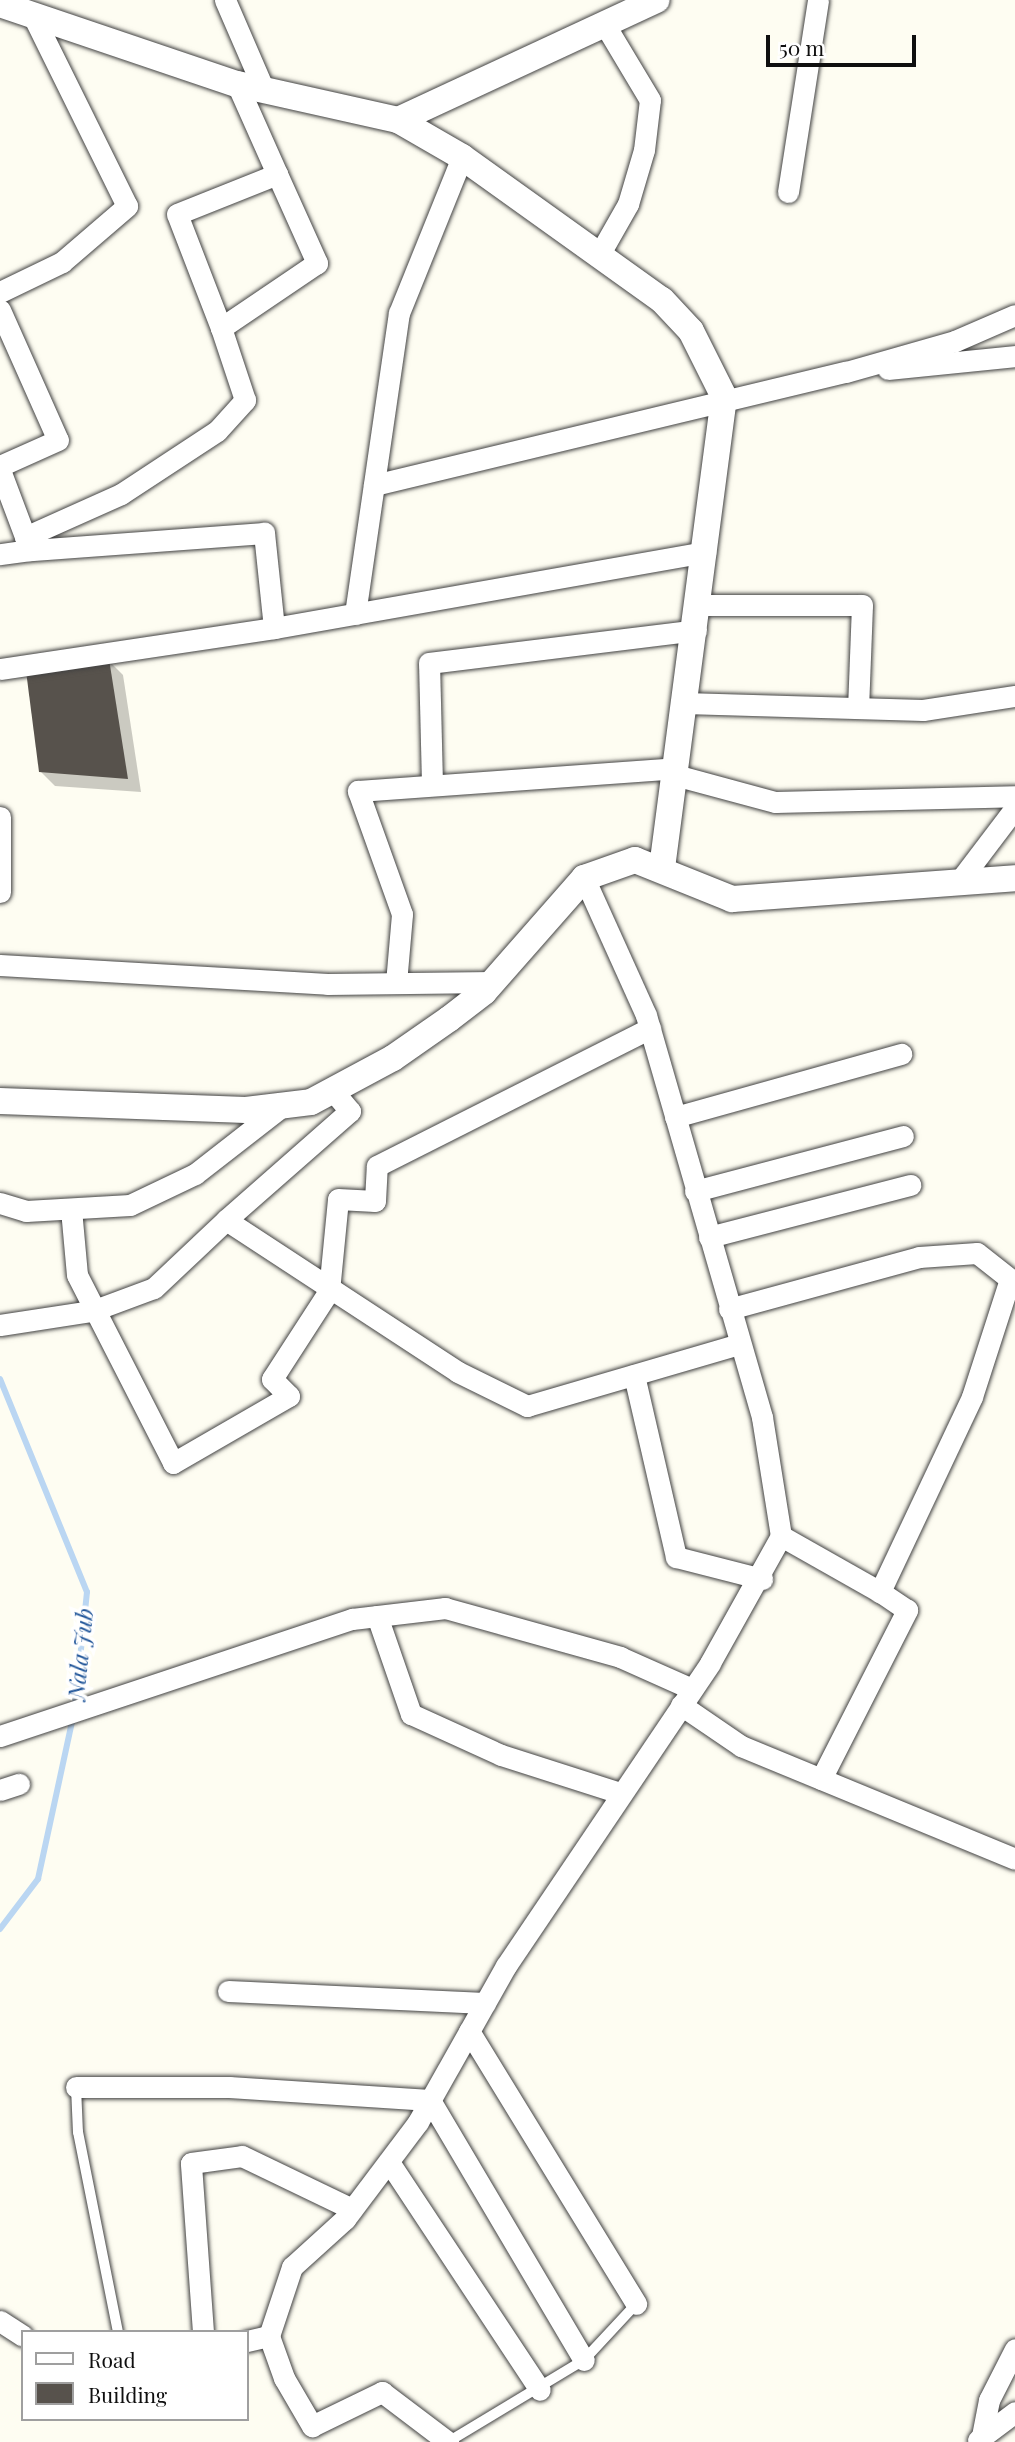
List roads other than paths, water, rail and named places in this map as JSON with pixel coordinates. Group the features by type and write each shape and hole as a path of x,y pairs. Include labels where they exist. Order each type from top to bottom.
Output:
{"street":[{"path":"225,0 264,90"},
{"path":"398,120 656,0"},
{"path":"788,192 818,0"},
{"path":"0,4 31,12 237,83 398,120 462,157 678,314 724,397 662,866"},
{"path":"0,292 62,262 127,206 31,12"},
{"path":"599,255 628,204 645,150 650,100 604,23"},
{"path":"221,328 317,263 237,83"},
{"path":"355,614 399,313 462,157"},
{"path":"0,554 28,543 121,494 217,431 245,400 221,328 177,214 277,174"},
{"path":"0,310 58,440 0,468 28,543"},
{"path":"374,485 724,397 846,372 955,341 1015,314"},
{"path":"846,372 1015,356"},
{"path":"28,543 264,533 274,628"},
{"path":"0,669 274,628 705,552"},
{"path":"432,783 429,663 697,617 862,605 858,708"},
{"path":"684,703 923,709 1015,696"},
{"path":"396,983 402,914 358,791 432,783 675,771 775,802 1015,796"},
{"path":"957,883 1015,808"},
{"path":"0,817 0,892"},
{"path":"0,1101 281,1107 334,1092 393,1058 493,982 584,878 635,860 662,866 732,899 1015,878"},
{"path":"448,2442 382,2392 312,2427 284,2378 269,2336 292,2267 352,2209 430,2100 485,2003 762,1579 781,1536 762,1418 650,1028 584,878"},
{"path":"0,965 396,983 493,982"},
{"path":"71,1209 77,1275 92,1311 173,1463 289,1396 272,1379 329,1291 338,1199 375,1201 377,1166 650,1028"},
{"path":"675,1117 901,1054"},
{"path":"0,1325 92,1311 155,1288 226,1220 350,1111 334,1092"},
{"path":"0,1202 26,1211 130,1205 156,1196 281,1107"},
{"path":"695,1191 903,1136"},
{"path":"709,1237 910,1185"},
{"path":"226,1220 329,1291 458,1372 527,1406 739,1344"},
{"path":"729,1309 919,1257 977,1253 1010,1279 972,1397 880,1592"},
{"path":"634,1375 676,1557 762,1579"},
{"path":"781,1536 907,1610 821,1779"},
{"path":"0,1736 352,1619 445,1608 620,1657 686,1697 741,1746 1015,1858"},
{"path":"377,1616 411,1714 501,1755 620,1793"},
{"path":"228,1991 485,2003"},
{"path":"470,2031 636,2304"},
{"path":"76,2088 229,2087 430,2100"},
{"path":"430,2100 584,2360"},
{"path":"203,2330 191,2163 242,2156 352,2209"},
{"path":"388,2162 540,2390"},
{"path":"0,2322 21,2335"},
{"path":"248,2341 269,2336"},
{"path":"980,2439 989,2400 1015,2349"},
{"path":"980,2439 1015,2412"}],"lane":[{"path":"76,2088 78,2132 118,2330"},
{"path":"448,2442 540,2390 584,2360 636,2304"}],"waterway":[{"name":"Nala Jub","path":"0,1379 87,1592 75,1706"},
{"name":"Nala Jub","path":"0,1929 38,1879 73,1717"}]}
